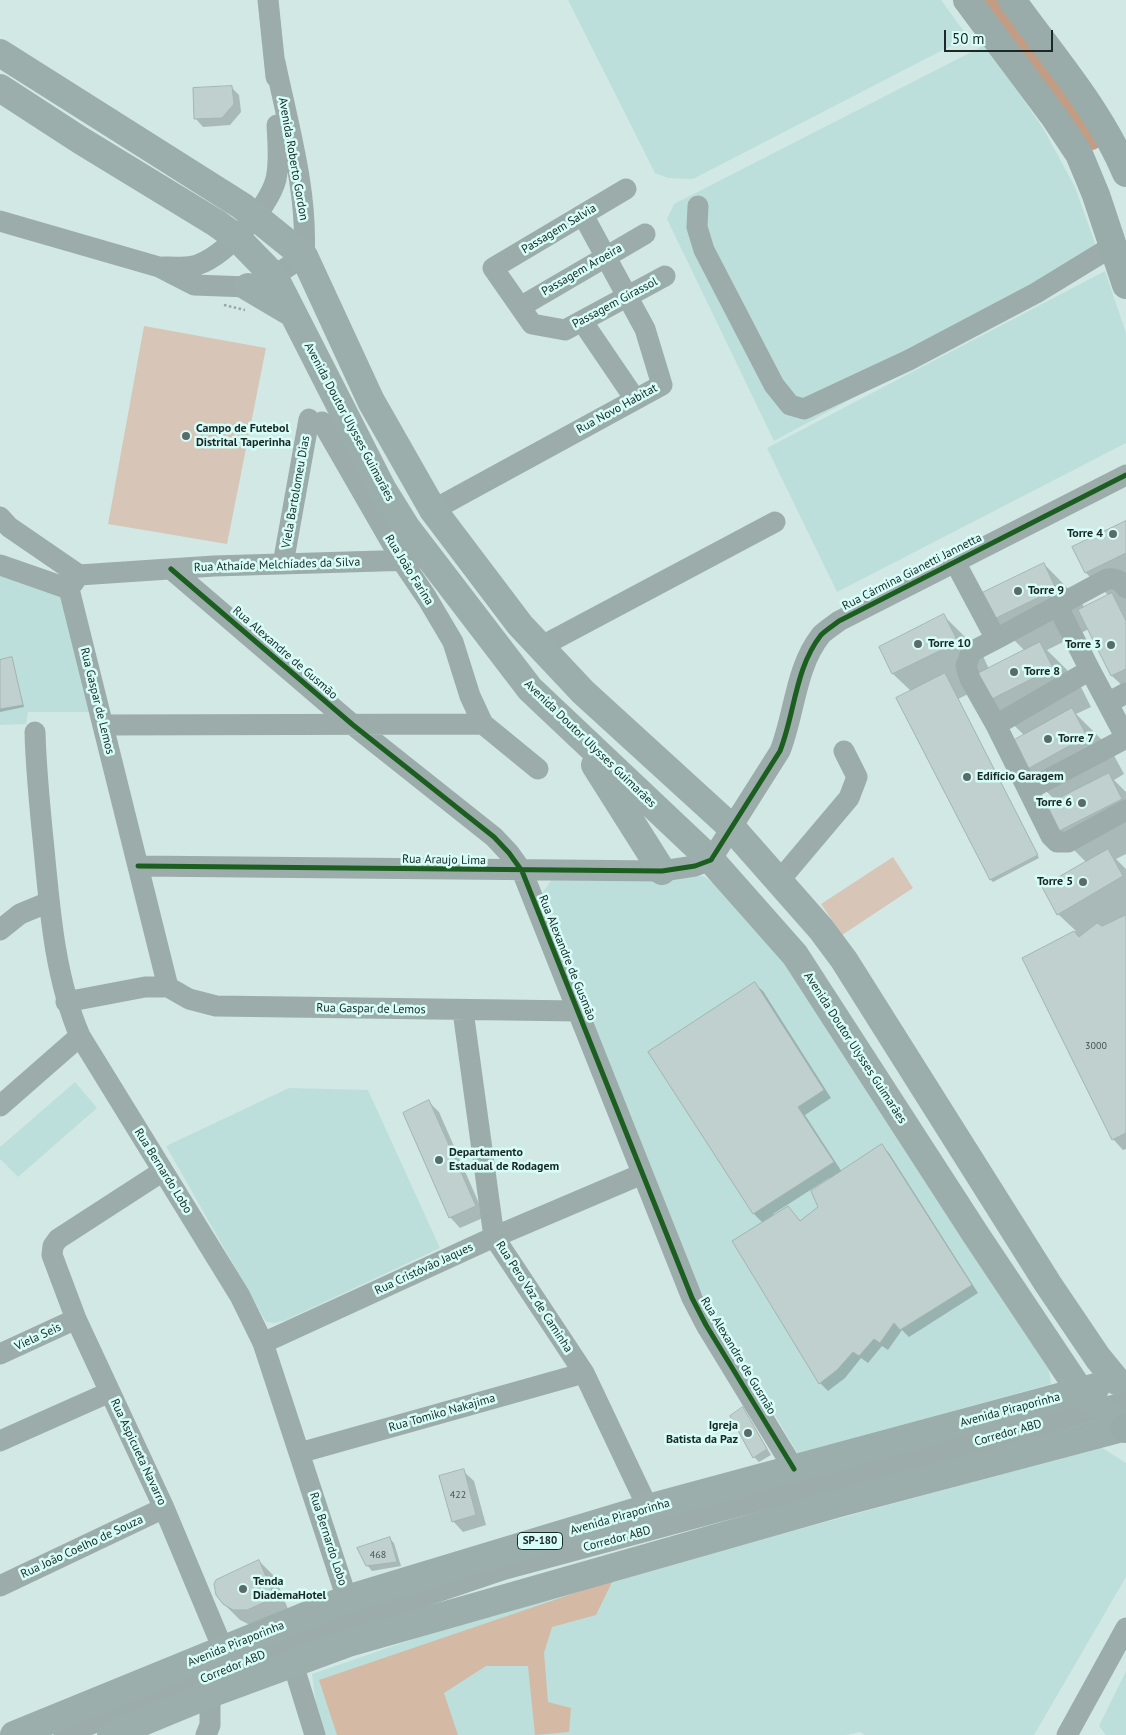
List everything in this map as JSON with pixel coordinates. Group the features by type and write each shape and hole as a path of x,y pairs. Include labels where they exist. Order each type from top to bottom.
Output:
{"highway":[{"path":"967,0 1055,118 1079,154 1096,194 1126,285"},
{"path":"1012,0 1097,115 1115,147 1126,173"}],"main road":[{"path":"0,53 256,216 304,256 371,401 433,510 540,647 583,692 732,828 821,929 844,960 1048,1284 1098,1358 1121,1408 830,1506 348,1643 210,1694 111,1735"},
{"name":"Avenida Doutor Ulysses Guimarães","path":"0,88 274,276 382,490 406,527 530,689 711,860 795,955 976,1236 1080,1391 1121,1408"},
{"path":"241,287 292,313"},
{"path":"574,732 662,871"},
{"name":"Avenida Piraporinha","path":"32,1732 223,1649 347,1599 648,1508 1080,1391"}],"street":[{"name":"Avenida Roberto Gordon","path":"268,0 275,62 299,181 306,230 304,256"},
{"name":"Avenida Roberto Gordon","path":"227,245 256,216 275,182 277,171 275,62"},
{"name":"Passagem Salvia","path":"520,307 493,268 626,189"},
{"path":"698,206 697,227 704,250 774,385 790,405 804,409 943,342 1036,293 1113,246"},
{"name":"Rua Novo Habitat","path":"433,510 662,385 645,329 583,215"},
{"path":"0,221 158,266 194,285 241,287 274,276 304,256"},
{"name":"Passagem Aroeira","path":"520,307 645,234"},
{"path":"158,266 192,266 202,263 227,245"},
{"path":"227,245 222,271 241,287"},
{"name":"Passagem Girassol","path":"574,326 665,276"},
{"path":"520,307 532,324 574,326 635,399"},
{"name":"Rua João Farina","path":"316,420 402,561 428,598 453,642 470,696 483,724"},
{"name":"Viela Bartolomeu Dias","path":"283,564 316,420"},
{"name":"Rua Cármina Gianetti Jannetta","path":"732,828 780,751 787,734 798,682 809,655 822,634 839,621 1126,475"},
{"path":"0,517 9,527 74,582"},
{"path":"540,647 775,522"},
{"name":"Rua Athaíde Melchíades da Silva","path":"74,582 171,569 431,560"},
{"path":"955,562 996,639"},
{"path":"0,565 74,582"},
{"name":"Rua Alexandre de Gusmão","path":"171,569 353,725 494,837 510,852 522,871 692,1298 706,1325 794,1469"},
{"path":"1126,588 1123,582 1115,578 1107,579 971,652 966,666 970,679 996,725 1051,836 1058,842 1068,842 1126,810"},
{"name":"Rua Gaspar de Lemos","path":"74,582 103,725 168,987 189,999 216,1006 578,1011"},
{"path":"1028,790 1126,738 1117,698 1090,670 1056,605"},
{"path":"996,725 1090,670"},
{"path":"103,725 483,724 538,769"},
{"name":"Rua Bernardo Lobo","path":"35,732 36,774 49,902 66,1002 80,1036 240,1296 263,1343 347,1599"},
{"path":"779,881 849,798 857,777 844,751"},
{"path":"711,860 732,828"},
{"name":"Rua Araujo Lima","path":"138,866 662,871 695,866 711,860"},
{"path":"0,930 20,914 49,902"},
{"path":"66,1002 145,987 168,987"},
{"name":"Rua Pero Vaz de Caminha","path":"463,1010 494,1236 584,1373 648,1508"},
{"path":"0,1106 80,1036"},
{"name":"Rua Aspicueta Navarro","path":"163,1171 58,1239 53,1246 52,1255 76,1319 164,1508 223,1649"},
{"name":"Rua Cristóvão Jaques","path":"263,1343 494,1236 642,1174"},
{"name":"Viela Seis","path":"0,1354 76,1319"},
{"name":"Rua Tomiko Nakajima","path":"299,1453 584,1373"},
{"path":"0,1441 110,1392"},
{"name":"Corredor ABD","path":"64,1735 322,1631 505,1569 1121,1408"},
{"name":"Rua João Coelho de Souza","path":"0,1586 164,1508"},
{"path":"1067,1735 1126,1628"},
{"path":"293,1664 315,1735"},
{"path":"206,1735 210,1725 210,1694"}],"shaded area":[{"path":"568,0 941,0 968,37 693,179 668,178 655,173"},
{"path":"985,45 1043,128 1075,187 1102,263 774,441 667,219 674,204"},
{"path":"1105,271 1126,333 1126,443 837,592 767,448"},
{"name":"Campo de Futebol Distrital Taperinha","path":"144,326 266,348 227,544 108,524"},
{"path":"0,572 61,593 92,712 28,712 26,724 0,725"},
{"path":"893,857 913,888 842,935 821,904"},
{"path":"703,876 732,896 785,964 1049,1370 1051,1384 798,1454 694,1280 541,895 552,879"},
{"path":"75,1082 97,1108 18,1177 0,1159 0,1147"},
{"path":"289,1088 368,1090 440,1248 286,1320 275,1323 266,1322 166,1146"},
{"path":"1101,1447 1126,1463 1126,1577 1034,1735 865,1735 860,1732 846,1735 320,1735 312,1674 477,1617"},
{"path":"613,1580 596,1615 552,1627 544,1653 548,1702 571,1708 569,1732 535,1735 528,1666 486,1666 444,1693 458,1735 337,1735 319,1680"},
{"path":"1126,1671 1126,1735 1106,1735 1099,1726"}],"building":[{"path":"232,86 234,104 222,118 194,119 193,88"},
{"name":"Torre 4","path":"1126,521 1126,553 1085,573 1072,547"},
{"name":"Torre 9","path":"1044,563 1056,589 992,620 980,594"},
{"name":"Torre 3","path":"1112,593 1126,621 1126,669 1111,676 1078,610"},
{"name":"Torre 10","path":"944,614 958,642 892,674 879,647"},
{"name":"Torre 8","path":"1040,642 1053,668 988,701 975,675"},
{"path":"12,657 23,705 0,709 0,660"},
{"name":"Edifício Garagem","path":"945,673 1038,855 990,880 896,698"},
{"name":"Torre 7","path":"1072,708 1087,736 1024,771 1009,743"},
{"name":"Torre 6","path":"1109,773 1122,799 1055,833 1042,807"},
{"name":"Torre 5","path":"1108,849 1123,876 1057,915 1042,887"},
{"path":"1126,915 1126,1133 1112,1140 1022,958 1074,931 1079,937 1097,923 1102,926"},
{"path":"755,982 824,1090 798,1107 834,1162 753,1214 648,1052"},
{"name":"Departamento Estadual de Rodagem","path":"429,1100 476,1206 449,1218 403,1113"},
{"path":"882,1144 972,1285 900,1330 894,1323 880,1343 874,1339 859,1356 853,1352 837,1370 819,1384 732,1241 788,1206 800,1221 818,1207 811,1191"},
{"name":"Igreja Batista da Paz","path":"743,1407 767,1449 753,1458 730,1416"},
{"path":"464,1469 476,1515 452,1522 439,1476"},
{"path":"390,1537 397,1562 366,1566 357,1548"},
{"name":"Tenda DiademaHotel","path":"259,1560 273,1593 265,1602 247,1610 233,1610 223,1604 216,1595 214,1584 216,1580"}],"waterway":[{"path":"991,0 1091,137"}],"cycle path":[{"path":"138,866 662,871 695,866 711,860 780,751 806,662 812,648 823,633 839,621 1126,475"},
{"path":"171,569 353,725 494,837 522,871 692,1298 706,1325 794,1469"}],"place":[{"name":"Campo de Futebol Distrital Taperinha","path":"186,436"},
{"name":"Torre 4","path":"1113,534"},
{"name":"Torre 9","path":"1018,591"},
{"name":"Torre 10","path":"918,644"},
{"name":"Torre 3","path":"1111,645"},
{"name":"Torre 8","path":"1014,672"},
{"name":"Torre 7","path":"1048,739"},
{"name":"Edifício Garagem","path":"967,777"},
{"name":"Torre 6","path":"1082,803"},
{"name":"Torre 5","path":"1083,882"},
{"name":"Departamento Estadual de Rodagem","path":"439,1160"},
{"name":"Igreja Batista da Paz","path":"748,1433"},
{"name":"Tenda DiademaHotel","path":"243,1589"}]}
